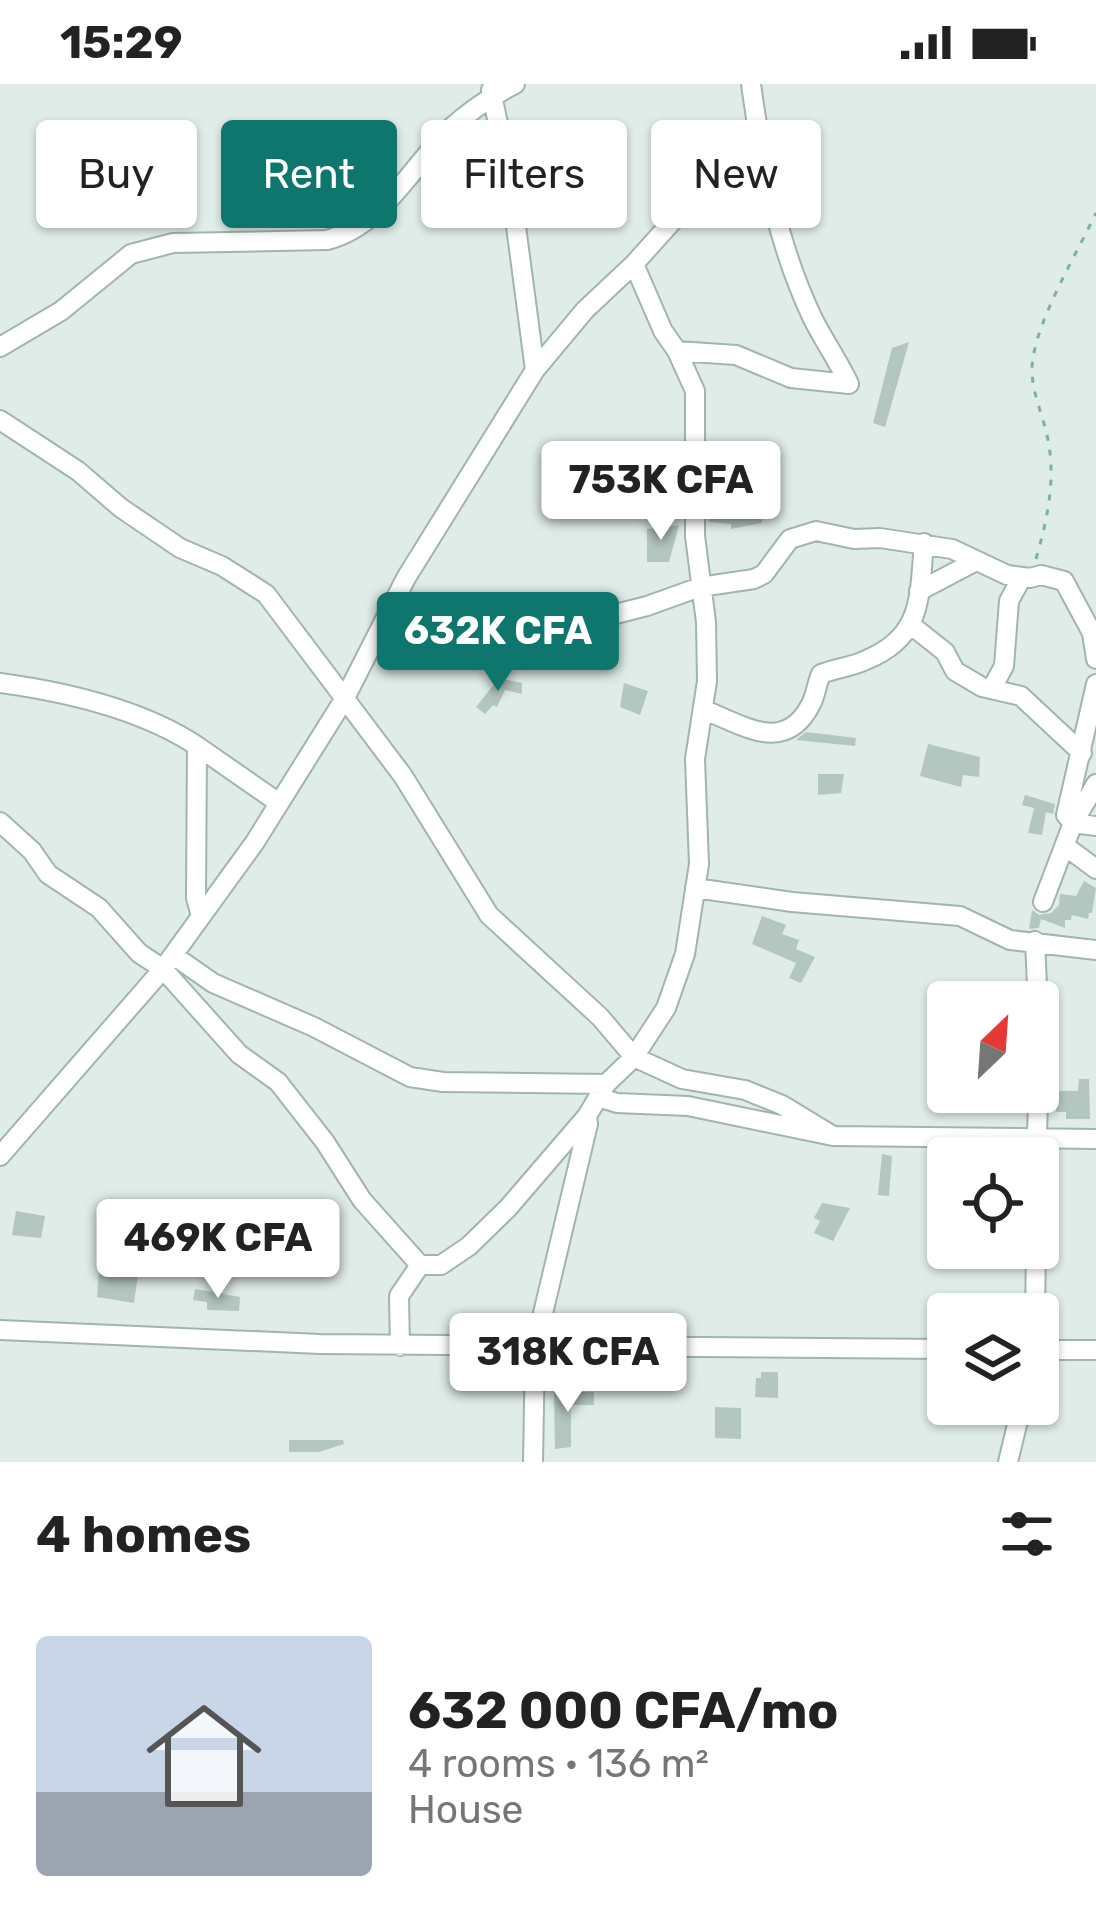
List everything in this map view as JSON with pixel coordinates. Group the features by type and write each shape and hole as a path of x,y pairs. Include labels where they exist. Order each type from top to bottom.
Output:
{"street":[{"path":"0,346 61,311 131,254 173,243 327,240 350,234 491,90 515,84"},
{"path":"751,84 756,120"},
{"path":"491,90 510,182 535,370"},
{"path":"0,1156 168,962 279,803 535,370 585,310 667,228"},
{"path":"677,351 736,355 791,378 849,384 812,316 780,228"},
{"path":"420,1265 441,1264 469,1246 508,1208 634,1057 666,1008 685,954 699,864 695,759 704,710 706,622 693,477 696,405 688,369 663,331 634,264"},
{"path":"0,420 181,548 222,566 266,594 414,793 489,915 600,1018 634,1057 682,1079 763,1098 833,1136"},
{"path":"391,607 536,629 575,615 600,618 700,586 764,574 790,539 815,531 854,539 924,543 964,553 992,571 1064,581 1092,633 1096,659"},
{"path":"704,710 756,733 770,734 799,720 821,674 867,660 911,625 920,607 924,543"},
{"path":"919,591 976,561"},
{"path":"992,688 1004,666 1009,602 1026,578"},
{"path":"911,625 945,652 955,671 982,687 1021,696 1082,753"},
{"path":"0,683 130,713 172,730 279,803"},
{"path":"1096,684 1066,814 1073,823 1096,826"},
{"path":"197,746 196,898 201,916"},
{"path":"1042,902 1073,823 1096,784"},
{"path":"0,822 22,839 47,874 98,908 139,953 314,1027 410,1077 602,1091 617,1103 688,1106 833,1136 927,1142"},
{"path":"1065,847 1096,869"},
{"path":"695,888 792,902 961,916 1010,940 1096,950"},
{"path":"1035,941 1040,1052 1036,1137"},
{"path":"168,962 239,1054 278,1082 326,1142 362,1200 420,1265"},
{"path":"533,1462 535,1347 589,1124 586,1116"},
{"path":"1059,1144 1096,1138"},
{"path":"400,1346 399,1296 420,1265"},
{"path":"0,1330 400,1346 927,1349"},
{"path":"1059,1350 1096,1351"},
{"path":"1009,1462 1017,1425"}],"path":[{"path":"1026,578 1051,493 1048,437 1039,415 1033,356 1069,262 1096,213"}],"building":[{"path":"909,342 885,427 873,423 892,348"},
{"path":"760,510 762,523 731,529 731,524 709,522 709,517"},
{"path":"679,525 669,562 647,562 647,529"},
{"path":"499,678 522,683 522,694 505,690 497,707 493,705 485,714 476,707"},
{"path":"624,683 648,691 640,715 620,707"},
{"path":"806,732 856,738 855,746 796,740"},
{"path":"928,744 980,757 979,777 963,775 961,787 920,776"},
{"path":"818,774 844,774 841,793 818,795"},
{"path":"1025,795 1055,804 1053,814 1046,812 1042,835 1028,833 1034,808 1022,805"},
{"path":"1084,881 1096,888 1088,919 1072,915 1065,920 1065,928 1041,919 1039,928 1029,929 1032,910 1039,915 1051,913 1059,905 1060,894 1076,896"},
{"path":"762,916 786,925 782,934 799,940 796,949 815,957 801,983 789,978 796,963 752,944"},
{"path":"1079,1079 1089,1079 1090,1119 1066,1119 1066,1112 1059,1112 1059,1091 1078,1091"},
{"path":"882,1154 892,1156 889,1196 878,1195"},
{"path":"822,1203 850,1208 833,1241 814,1233 820,1221 814,1218"},
{"path":"16,1211 45,1216 41,1238 12,1235"},
{"path":"99,1270 138,1274 134,1303 97,1297"},
{"path":"195,1289 240,1297 239,1311 207,1310 207,1302 193,1300"},
{"path":"761,1372 778,1372 778,1398 755,1397"},
{"path":"554,1392 594,1392 594,1405 571,1405 571,1447 555,1449"},
{"path":"715,1407 741,1408 741,1439 715,1438"},
{"path":"289,1440 343,1440 344,1444 319,1452 289,1452"}]}
